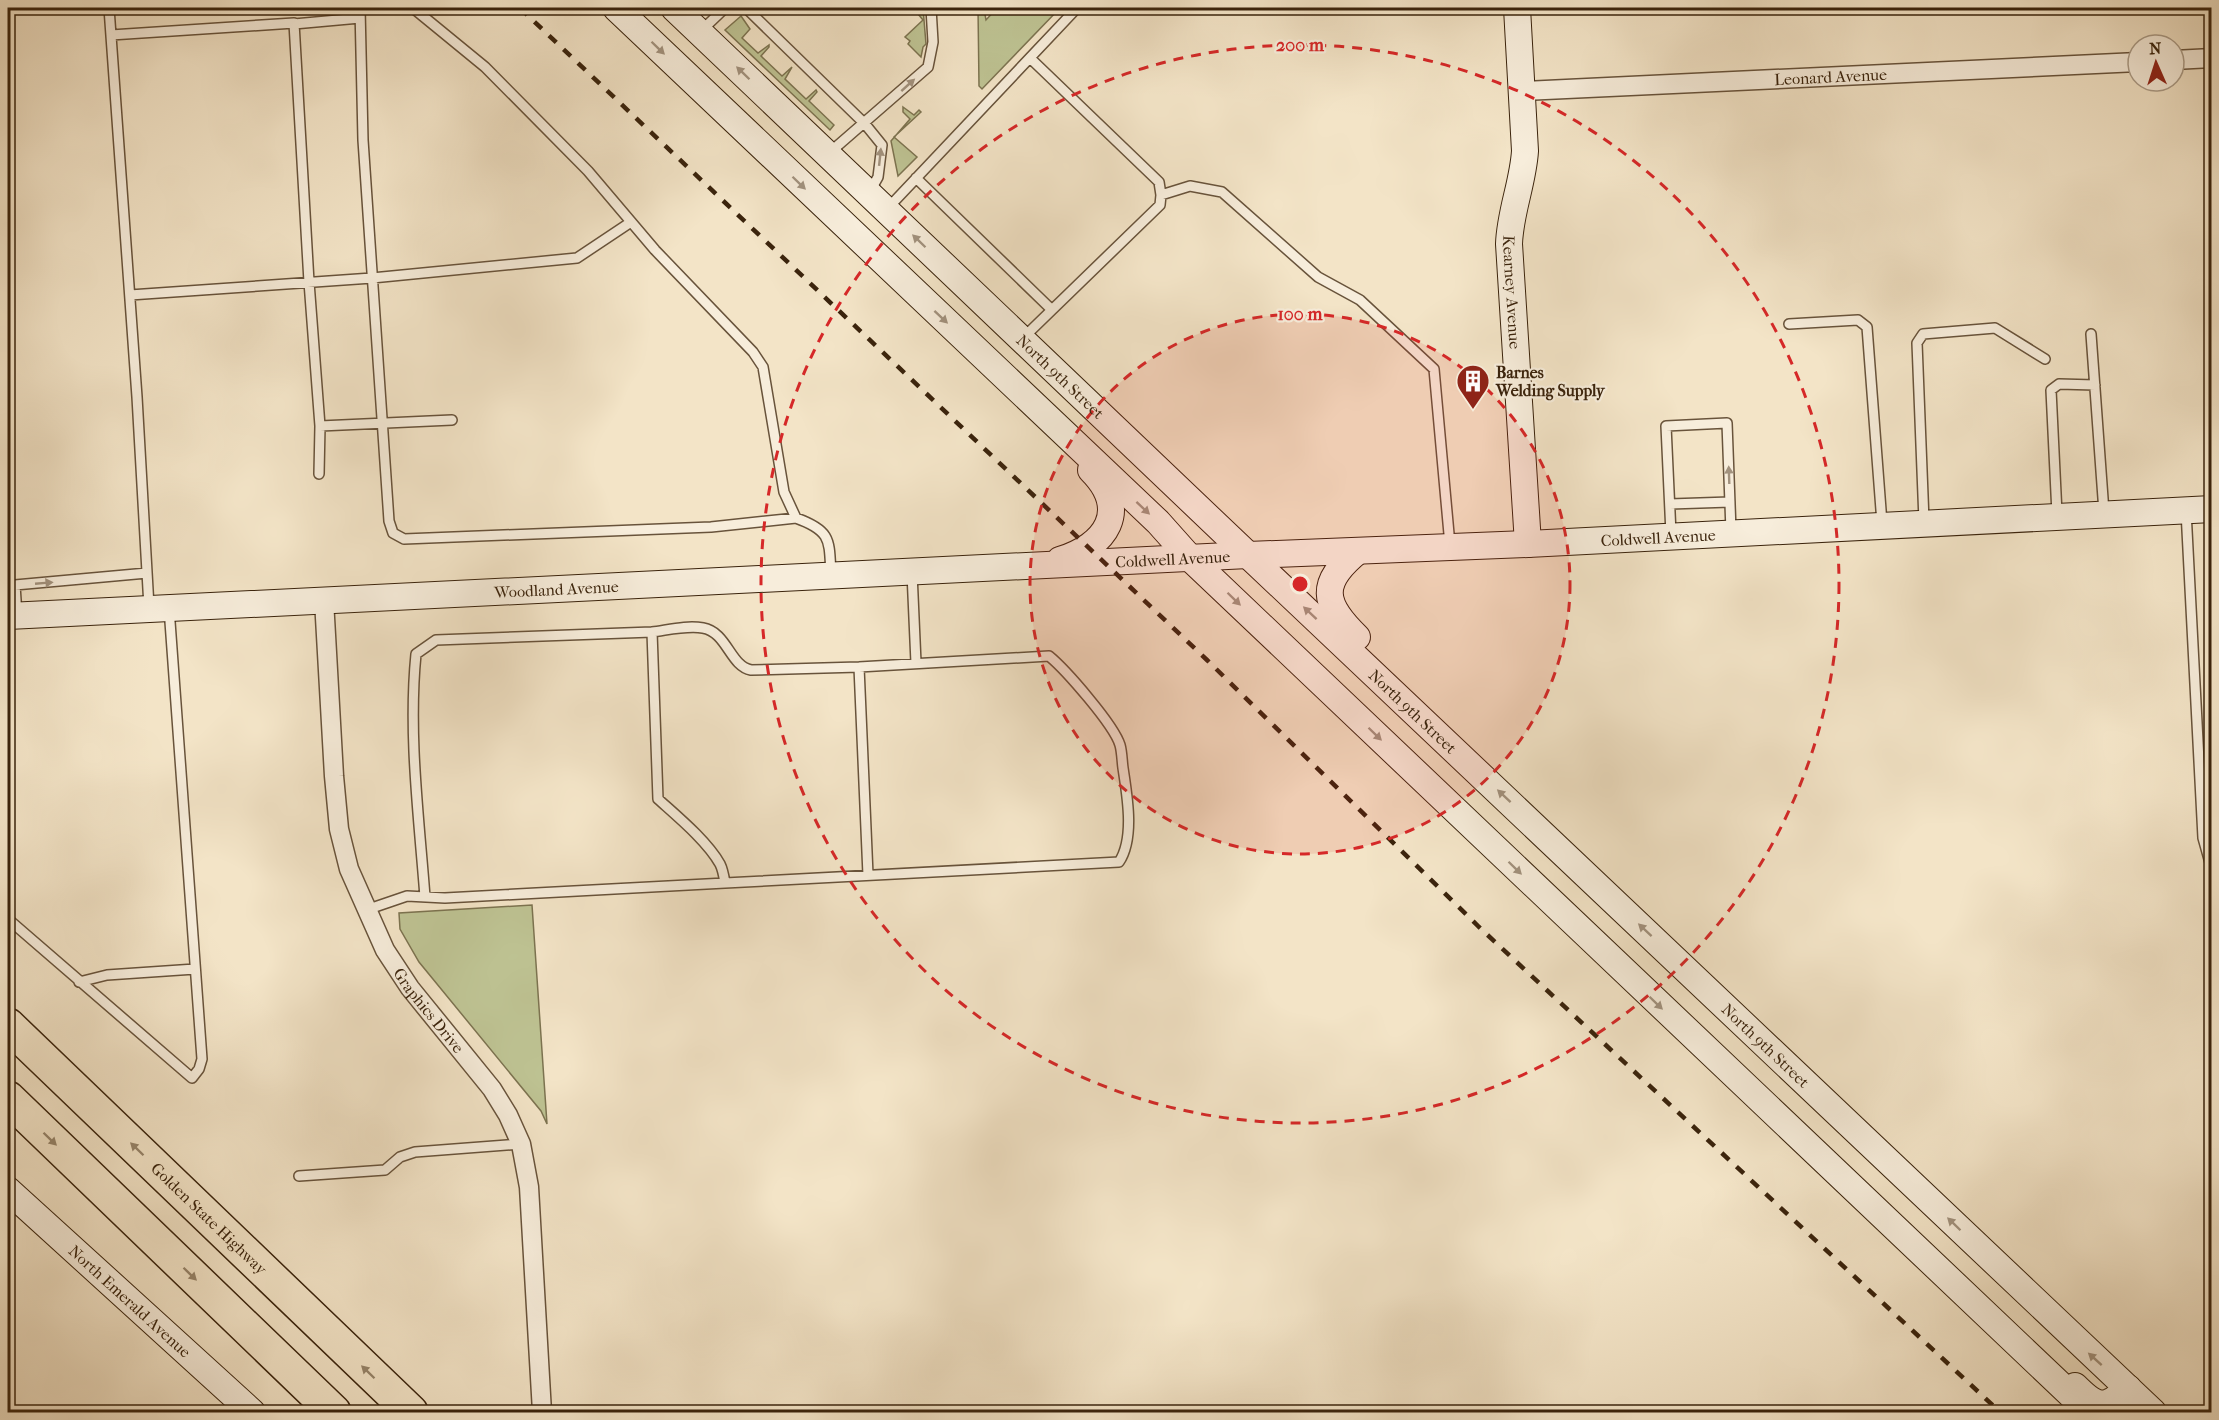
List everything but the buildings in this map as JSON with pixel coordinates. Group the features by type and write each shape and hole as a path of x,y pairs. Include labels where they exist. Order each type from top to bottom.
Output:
{"highway":[{"name":"Golden State Highway","path":"8,1026 411,1413"},
{"path":"8,1098 334,1413"}],"street":[{"path":"616,8 1158,522 1191,559 2089,1413"},
{"name":"North 9th Street","path":"674,8 2153,1413"},
{"name":"Kearney Avenue","path":"1517,8 1523,92 1524,166 1510,225 1509,244 1528,544"},
{"path":"2186,59 2211,58"},
{"name":"Leonard Avenue","path":"1523,92 2126,63"},
{"path":"1033,404 1034,413 1094,474 1108,496 1110,510 1107,528 1089,548 1078,554 1042,565"},
{"name":"Coldwell Avenue","path":"1105,563 2211,509"},
{"path":"1358,551 1341,565 1335,575 1330,591 1332,608 1340,621 1406,685 1414,711"},
{"name":"Woodland Avenue","path":"12,615 1105,563"},
{"name":"Graphics Drive","path":"324,600 334,776 339,829 349,869 385,950 410,988 492,1089 508,1115 521,1144 529,1187 542,1413"},
{"name":"North Emerald Avenue","path":"8,1190 252,1413"},
{"path":"1938,1270 1968,1287 2092,1401 2102,1404 2112,1403 2128,1388"}],"lane":[{"path":"8,919 192,1078 199,1069 202,1059 159,607 147,573 109,8"},
{"path":"360,8 363,140 389,521 393,533 404,539 711,526 796,518 818,526 829,544 831,575"},
{"path":"413,8 485,67 588,171 655,250 753,352 763,367 784,492 796,518"},
{"path":"700,32 725,8"},
{"path":"746,8 865,124 882,146 878,201"},
{"path":"828,154 928,67 933,42 932,8"},
{"path":"878,201 916,178 1077,8"},
{"path":"111,35 360,18"},
{"path":"294,24 320,426 319,474"},
{"path":"1022,339 1160,205 1161,195 1159,182 1030,58"},
{"path":"916,178 1051,309"},
{"path":"1161,195 1191,186 1222,192 1318,278 1360,300 1434,369 1450,547"},
{"path":"130,294 372,278 577,258 631,222"},
{"path":"1789,324 1858,320 1867,327 1882,526"},
{"path":"1924,524 1917,344 1923,334 1995,328 2045,359"},
{"path":"2091,334 2104,514"},
{"path":"2058,516 2051,390 2059,384 2095,384"},
{"path":"320,426 452,420"},
{"path":"1671,536 1665,426 1727,423 1731,534"},
{"path":"1670,504 1730,502"},
{"path":"2186,510 2203,838 2211,870"},
{"path":"912,572 916,663"},
{"path":"12,615 15,585 147,573"},
{"path":"366,910 407,896 425,897 446,898 1119,862 1125,853 1128,810 1120,744 1104,719 1061,666 1049,656 859,667 751,670 746,669 732,654 718,633 705,628 436,640 416,654 413,680 413,726 425,897"},
{"path":"652,632 658,799 680,819 715,858 721,866 725,883"},
{"path":"859,667 868,875"},
{"path":"79,982 107,975 195,969"},
{"path":"299,1176 386,1170 400,1157 415,1152 521,1144"}],"green space":[{"path":"913,8 923,8 926,44 921,57 908,44 910,41 905,37 923,20"},
{"path":"978,8 984,9 986,20 997,8 1060,8 982,89 979,86"},
{"path":"741,16 750,29 742,38 758,53 769,45 761,56 782,76 792,67 785,79 806,99 816,90 817,92 809,101 834,125 830,130 725,30"},
{"path":"903,107 914,115 919,110 921,112 896,135 910,119 903,112"},
{"path":"894,137 917,157 898,176 891,141"},
{"path":"532,905 547,1124 541,1111 419,962 400,929 399,913"}],"railway":[{"path":"520,8 1207,660 1479,927 2000,1412"}],"place":[{"name":"Barnes Welding Supply","path":"1473,410"}]}
